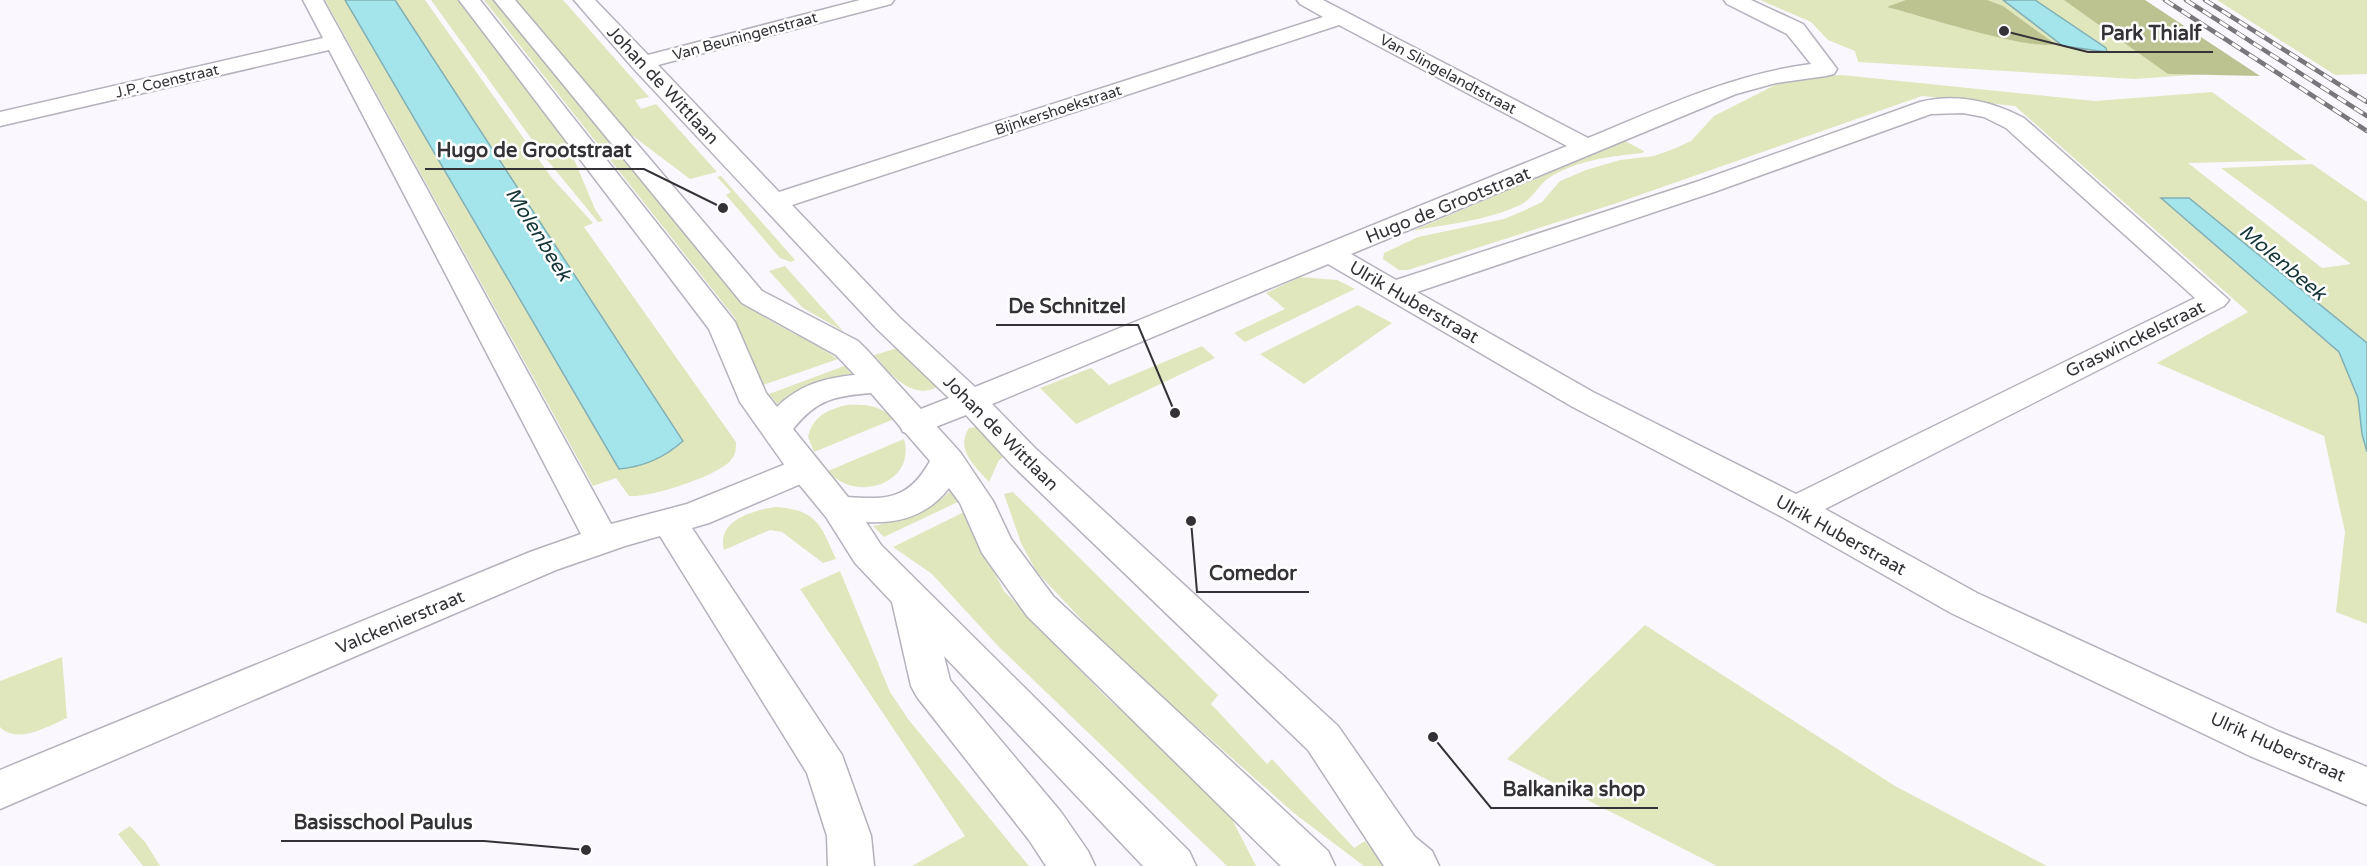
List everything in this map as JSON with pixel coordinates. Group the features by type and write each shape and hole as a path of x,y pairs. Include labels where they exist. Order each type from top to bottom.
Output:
{"street":[{"path":"314,0 334,42 364,93 602,540"},
{"path":"469,0 724,328 751,395 805,469 838,508 868,554 1173,866"},
{"path":"504,0 752,297 847,348 948,460 976,501 995,544 1040,606 1312,866"},
{"name":"Johan de Wittlaan","path":"584,0 888,323 971,401 1023,456 1323,738 1399,851 1416,866"},
{"name":"Van Beuningenstraat","path":"641,63 884,0"},
{"name":"Van Slingelandtstraat","path":"1307,0 1589,148"},
{"name":"Hugo de Grootstraat","path":"915,424 1753,80 1826,69 1795,28 1734,0"},
{"name":"Bijnkershoekstraat","path":"774,202 1341,18"},
{"name":"J.P. Coenstraat","path":"0,119 334,42"},
{"name":"Graswinckelstraat","path":"1394,290 1708,186 1928,107 1962,105 1993,110 2015,123 2214,300 1796,509"},
{"name":"Ulrik Huberstraat","path":"1330,254 1582,399 1796,509 1964,603 2265,744 2367,786"},
{"path":"776,429 797,402 817,391 841,386 878,383"},
{"path":"838,508 880,512 902,508 929,492 938,482 948,460"},
{"name":"Valckenierstraat","path":"0,790 543,561 602,540 697,514 805,469"},
{"path":"670,523 826,768 849,836 851,866"},
{"path":"910,598 931,686 1045,826 1072,866"}],"green space":[{"path":"325,0 345,0 619,469 682,441 395,0 425,0 552,178 593,223 584,227 736,442 734,456 731,460 713,473 699,479 667,490 639,496 629,496 616,478 593,486"},
{"path":"431,0 462,0 563,133 595,209 603,221 598,222 543,155"},
{"path":"484,0 497,0 741,300 764,317 838,359 763,385 750,367 735,318"},
{"path":"516,0 563,0 649,97 635,100 641,109 656,104 717,172 690,179 625,130"},
{"path":"1760,0 2141,0 2247,71 2135,79 1858,62 1855,51 1828,40 1811,22"},
{"path":"1906,0 1987,0 2003,6 2055,44 2042,45 1999,37 1887,7"},
{"path":"2064,0 2145,0 2260,76 2168,74"},
{"path":"2217,0 2367,0 2367,74 2335,75"},
{"path":"1842,75 2095,101 2212,92 2307,160 2188,163 2322,268 2351,264 2221,168 2312,164 2367,202 2367,343 2189,198 2162,198 2339,352 2358,398 2362,434 2367,452 2367,624 2336,612 2345,532 2324,436 2157,363 2248,312 2015,106 1922,96 1617,203 1408,270 1399,270 1383,259 1384,253 1418,237 1504,219 1523,211 1542,202 1560,181 1586,170 1620,160 1654,156 1676,148 1691,141 1714,116 1789,78"},
{"path":"1625,141 1644,151 1643,153 1572,166 1546,180 1525,202 1507,210 1480,218 1412,231"},
{"path":"721,176 795,260 791,262 780,258 726,195 731,192 717,177"},
{"path":"785,266 843,331 803,308 769,271"},
{"path":"1300,277 1337,280 1355,289 1245,342 1234,333 1285,309 1266,293"},
{"path":"1358,305 1392,323 1304,384 1260,354"},
{"path":"1202,346 1215,358 1076,424 1040,388 1091,368 1109,385"},
{"path":"898,348 916,369 926,372 937,387 927,390 910,388 901,383 874,355"},
{"path":"847,365 853,373 851,375 812,384 794,392 778,405 769,394"},
{"path":"847,405 872,406 884,411 894,419 814,452 808,437 813,424 827,412"},
{"path":"976,427 1005,456 999,460 989,482 965,451 965,436 969,428"},
{"path":"904,439 906,454 901,467 893,477 881,484 867,487 853,486 840,481 828,471"},
{"path":"953,488 962,500 884,537 873,526 916,514 936,503"},
{"path":"1013,492 1218,695 1211,704 1267,764 1272,759 1354,848 1365,841 1385,866 1364,866 1295,814 1110,650 1036,571 1021,543 1004,494"},
{"path":"776,507 801,512 816,522 836,559 823,563 782,532 770,530 724,550 723,540 731,524 748,514"},
{"path":"964,512 1004,591 1106,697 1157,742 1232,819 1256,866 1227,866 997,645 932,574 893,547"},
{"path":"840,571 890,692 908,719 1029,866 912,866 965,836 800,589"},
{"path":"1645,625 1895,786 2047,866 1717,866 1507,759"},
{"path":"62,657 67,718 24,734 7,732 0,727 0,681"},
{"path":"130,826 145,842 160,866 143,866 118,834"}],"water":[{"name":"Molenbeek","path":"345,0 395,0 683,441 676,447 645,463 619,469"},
{"path":"2003,0 2035,0 2106,48 2107,52 2063,46"},
{"path":"2161,198 2189,198 2367,343 2367,452 2362,434 2358,398 2339,352"}],"railway":[{"path":"2165,0 2367,131"},
{"path":"2186,0 2367,116"},
{"path":"2205,0 2367,102"}],"place":[{"name":"Park Thialf","path":"2004,31"},
{"name":"Hugo de Grootstraat","path":"723,208"},
{"name":"De Schnitzel","path":"1175,413"},
{"name":"Comedor","path":"1191,521"},
{"name":"Balkanika shop","path":"1433,737"},
{"name":"Basisschool Paulus","path":"586,850"}]}
